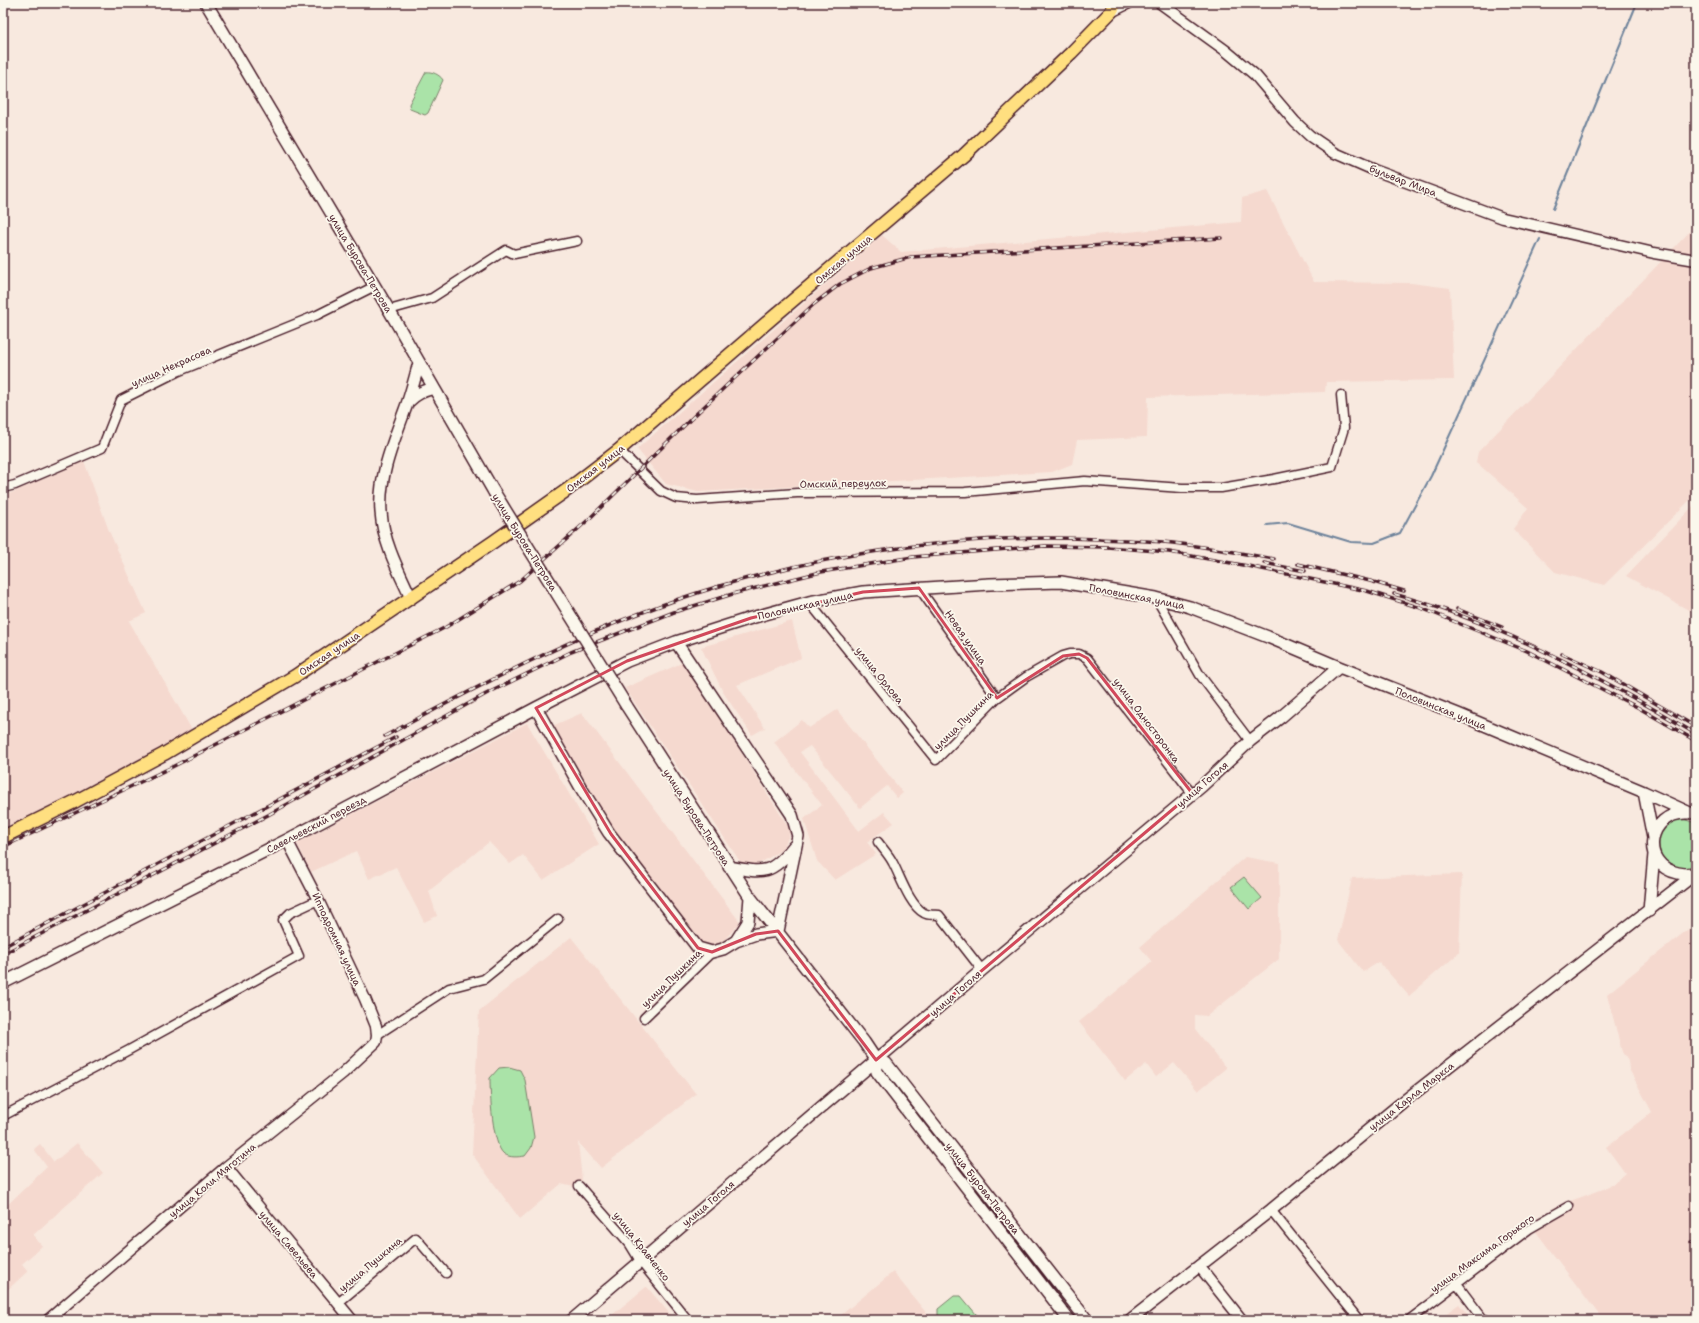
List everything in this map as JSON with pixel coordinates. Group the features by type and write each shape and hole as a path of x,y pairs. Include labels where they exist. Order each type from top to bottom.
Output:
{"main road":[{"name":"улица Бурова-Петрова","path":"206,3 389,310 494,492 626,705 729,867 750,897 864,1042 876,1060 877,1072 1069,1320"},
{"name":"Омская улица","path":"3,837 76,801 164,754 321,659 493,542 619,450 964,155 1071,53 1113,7"},
{"path":"411,598 397,569 386,536 381,514 380,501 382,483 390,452 408,402 419,363"},
{"path":"408,402 415,395 434,388"},
{"name":"Половинская улица","path":"627,661 676,642 751,618 809,602 863,592 990,584 1061,582 1156,598 1190,607 1458,714 1644,792 1693,815"},
{"path":"536,708 581,788 611,834 698,948 712,952 723,949 736,940 756,934 778,932 798,836 792,815 676,642"},
{"name":"Савельевский переезд","path":"3,982 287,840 627,661"},
{"name":"улица Гоголя","path":"572,1320 982,970 1092,880 1192,794 1250,741 1281,717 1339,667"},
{"path":"1644,792 1653,838 1654,854 1649,911"},
{"path":"1653,838 1659,824 1665,818 1679,813 1693,815"},
{"path":"729,867 757,872 770,868 782,861 796,844"},
{"path":"1654,854 1664,867 1672,871 1695,873"},
{"name":"улица Карла Маркса","path":"1130,1320 1271,1210 1399,1105 1592,953 1649,911 1695,873"},
{"path":"736,940 748,922 750,897"},
{"name":"улица Бурова-Петрова","path":"876,1060 886,1063 1087,1320"}],"street":[{"path":"1113,7 1129,3"},
{"name":"бульвар Мира","path":"1160,3 1225,50 1255,75 1300,127 1334,153 1374,170 1503,218 1654,253 1696,260"},
{"path":"389,310 432,298 506,250 514,254 577,241"},
{"name":"улица Некрасова","path":"3,488 15,485 102,448 121,400 148,385 316,315 374,286"},
{"name":"Омский переулок","path":"619,450 661,491 676,498 697,500 797,493 965,492 1085,481 1182,488 1221,488 1332,467 1344,428 1341,395"},
{"name":"Новая улица","path":"918,588 997,698"},
{"path":"1156,598 1200,675 1250,741"},
{"name":"улица Орлова","path":"809,602 936,760"},
{"name":"улица Пушкина","path":"936,760 997,698 1026,677 1063,656 1079,654 1087,658"},
{"name":"улица Односторонка","path":"1087,658 1192,794"},
{"name":"Ипподромная улица","path":"287,840 318,900 365,999 376,1026 377,1039"},
{"path":"878,842 894,864 896,871 917,908 923,913 929,915 939,915 982,970"},
{"path":"3,1116 129,1050 299,956 283,920 290,913 318,900"},
{"name":"улица Коли Мяготина","path":"48,1320 226,1167 343,1074 377,1039 449,988 484,979 558,919"},
{"name":"улица Пушкина","path":"644,1018 712,952"},
{"name":"улица Савельева","path":"226,1167 352,1320"},
{"name":"улица Кравченко","path":"580,1186 629,1242 640,1261 688,1320"},
{"name":"улица Максима Горького","path":"1408,1320 1529,1229 1569,1206"},
{"path":"1271,1210 1359,1320"},
{"name":"улица Пушкина","path":"338,1303 416,1238 446,1273"},
{"path":"1199,1266 1242,1320"},
{"path":"1456,1283 1484,1320"}],"highlighted area":[{"path":"919,588 997,698 1063,656 1079,654 1087,658 1192,793 876,1060 778,931 756,934 712,952 698,948 611,834 536,708 627,661 751,618 863,592"}],"shaded area":[{"path":"1267,191 1314,282 1411,283 1450,288 1454,380 1326,382 1325,392 1148,397 1147,437 1077,440 1072,464 1052,472 698,492 666,484 637,449 882,235 901,252 1241,222 1242,198"},
{"path":"1696,225 1696,494 1604,585 1555,572 1513,529 1528,508 1476,462 1478,452"},
{"path":"84,461 109,531 146,613 129,621 192,730 160,754 3,831 3,495 11,493"},
{"path":"1696,503 1696,614 1626,576"},
{"path":"792,621 801,658 737,685 765,728 752,735 723,692 701,647"},
{"path":"684,662 791,831 783,849 757,865 741,863 625,688"},
{"path":"837,710 903,793 897,798 887,786 860,808 810,746 800,752 859,831 884,812 894,823 867,842 876,854 835,880 817,861 804,819 822,805 774,742 802,720 809,728"},
{"path":"582,713 740,922 721,944 703,947 613,832 550,727"},
{"path":"527,723 599,844 543,880 523,855 510,864 489,842 429,891 437,916 424,922 396,867 369,879 356,851 311,872 297,843"},
{"path":"1245,857 1279,863 1279,959 1207,1016 1195,1015 1195,1029 1226,1068 1198,1091 1174,1063 1156,1077 1146,1064 1125,1081 1079,1022 1152,962 1140,947"},
{"path":"1462,874 1459,953 1409,996 1379,962 1363,972 1338,940 1352,878"},
{"path":"1696,923 1696,1320 1603,1320 1534,1229 1573,1200 1609,1187 1625,1173 1606,1147 1652,1112 1629,1069 1628,1061 1622,1052 1607,994"},
{"path":"571,937 696,1094 601,1168 578,1142 582,1180 574,1187 561,1184 520,1219 472,1154 479,1011"},
{"path":"77,1143 103,1173 33,1235 42,1246 22,1264 28,1271 3,1294 3,1209 47,1167 34,1149 40,1144 54,1162"},
{"path":"893,1272 932,1320 835,1320"},
{"path":"646,1287 675,1320 606,1320"},
{"path":"1459,1304 1472,1320 1437,1320"}],"green space":[{"path":"426,72 436,74 443,80 428,113 425,115 410,109 409,104"},
{"path":"1682,819 1696,823 1696,864 1684,868 1673,866 1665,860 1660,851 1659,842 1662,832 1669,824"},
{"path":"1244,877 1262,898 1249,909 1231,887"},
{"path":"509,1067 520,1070 525,1080 534,1137 531,1148 525,1156 511,1157 504,1154 500,1149 494,1130 490,1078 499,1068"},
{"path":"954,1296 961,1296 981,1320 942,1320 938,1315 938,1309"}],"waterway":[{"path":"1553,209 1637,3"},
{"path":"1267,525 1288,523 1351,542 1374,543 1400,533 1431,476 1540,239"}],"railway":[{"path":"3,847 170,768 446,627 520,581 588,520 695,415 814,304 840,284 871,268 911,257 1221,238"},
{"path":"385,736 528,662 638,614 727,584 779,570 832,559 885,550 938,544 1046,538 1164,542 1211,548 1274,559"},
{"path":"3,954 268,815 486,694 571,652 674,612 736,593 821,572 913,557 1045,546 1107,547 1169,552 1248,566 1367,591 1421,608 1527,651 1639,708 1696,741"},
{"path":"1264,563 1305,571"},
{"path":"1298,564 1370,581 1404,591"},
{"path":"1394,594 1473,620 1550,654 1624,693 1696,734"},
{"path":"1457,609 1502,627"},
{"path":"1562,654 1602,672 1696,727"},
{"path":"3,947 396,737"},
{"path":"1691,1242 1696,1242"}]}
